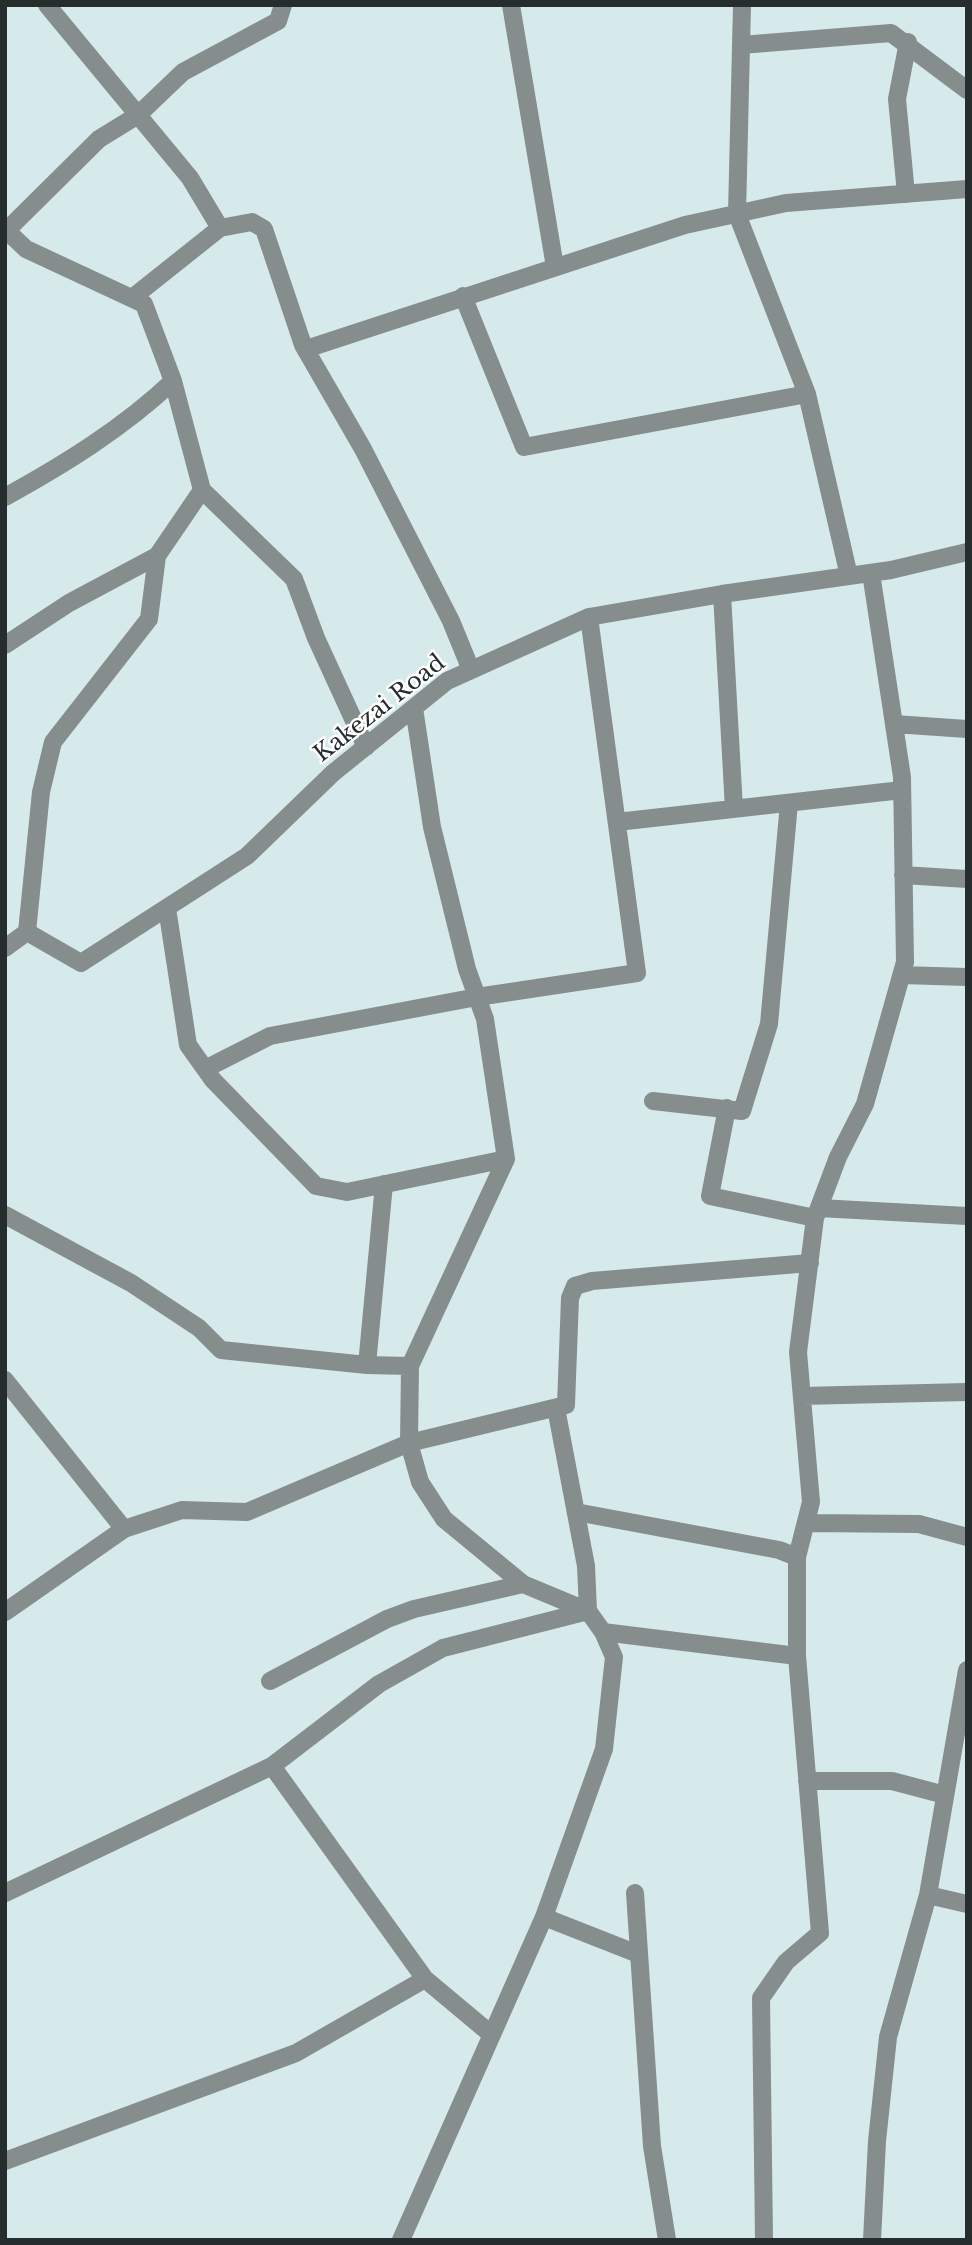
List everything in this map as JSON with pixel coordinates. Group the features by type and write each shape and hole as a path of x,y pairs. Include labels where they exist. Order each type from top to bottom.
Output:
{"street":[{"path":"47,5 190,178 220,228"},
{"path":"511,5 555,268"},
{"path":"742,5 737,214 807,394 849,576"},
{"path":"280,7 278,21 183,72 138,115 99,139 6,230 26,249 144,304 173,381 202,490 294,579 316,638 366,747"},
{"path":"741,46 891,33 908,42 967,90"},
{"path":"906,194 897,99 908,42"},
{"path":"306,349 685,225 786,203 967,189"},
{"path":"132,298 220,228 252,222 264,229 306,349 363,449 451,621 471,670"},
{"path":"463,296 524,447 807,394"},
{"path":"5,497 49,473 136,415 173,381"},
{"path":"5,948 27,932 41,792 53,742 149,619 157,556 202,490"},
{"name":"Kakezai Road","path":"27,932 81,963 247,856 366,747 447,681 589,617 722,594 872,573 967,552"},
{"path":"5,645 69,603 157,556"},
{"path":"764,2240 761,1998 786,1962 820,1933 797,1656 797,1557 811,1502 798,1352 817,1213 838,1157 865,1104 905,962 902,790 872,573"},
{"path":"722,594 734,809"},
{"path":"205,1069 270,1036 477,997 637,972 589,617"},
{"path":"401,2240 544,1917 604,1749 614,1657 603,1632 588,1611 523,1584 444,1519 420,1482 409,1443 410,1366 506,1159 485,1019 467,969 432,827 414,708"},
{"path":"894,724 967,729"},
{"path":"617,822 902,790"},
{"path":"653,1101 742,1111 769,1024 789,803"},
{"path":"903,875 967,879"},
{"path":"167,908 188,1045 205,1069 316,1186 346,1192 506,1159"},
{"path":"901,975 967,977"},
{"path":"727,1108 710,1196 817,1213 967,1216"},
{"path":"367,1365 384,1184"},
{"path":"5,1215 131,1283 199,1328 221,1350 367,1365 410,1366"},
{"path":"5,1612 124,1529 182,1510 247,1512 409,1443 566,1405 570,1298 576,1286 592,1281 810,1263"},
{"path":"5,1380 124,1529"},
{"path":"802,1396 967,1392"},
{"path":"556,1408 586,1566 588,1611"},
{"path":"576,1512 779,1550 797,1557"},
{"path":"807,1523 919,1524 967,1537"},
{"path":"270,1681 387,1619 414,1609 523,1584"},
{"path":"5,1893 272,1766 379,1684 443,1648 588,1611"},
{"path":"603,1632 797,1656"},
{"path":"872,2240 877,2141 888,2037 928,1895 966,1673"},
{"path":"272,1766 425,1979 492,2035"},
{"path":"807,1781 892,1781 945,1795"},
{"path":"635,1893 652,2146 667,2240"},
{"path":"928,1895 967,1904"},
{"path":"544,1917 638,1954"},
{"path":"5,2161 296,2053 425,1979"}]}
